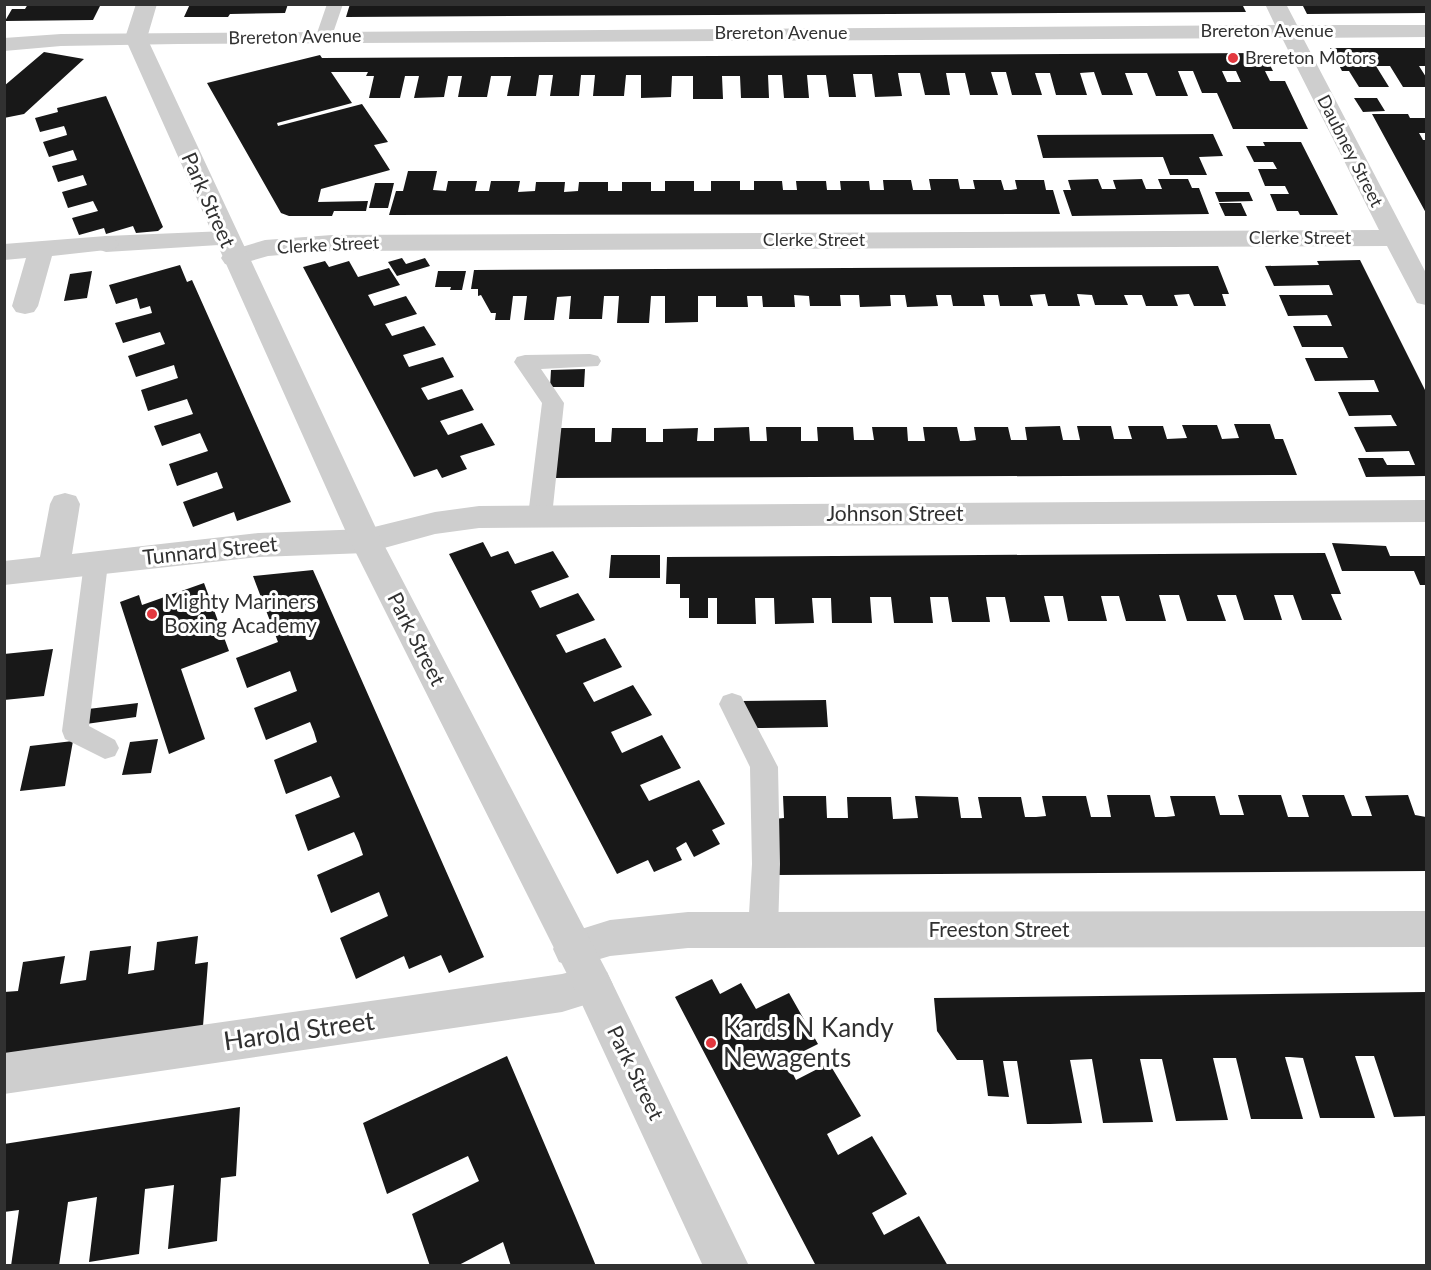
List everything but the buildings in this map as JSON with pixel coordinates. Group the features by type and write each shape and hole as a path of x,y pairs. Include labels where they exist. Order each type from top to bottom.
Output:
{"street":[{"path":"136,38 147,4"},
{"name":"Daubney Street","path":"1275,4 1426,297"},
{"name":"Brereton Avenue","path":"4,45 62,40 324,36 1426,30"},
{"name":"Park Street","path":"136,38 230,249 366,541 593,985 726,1266"},
{"name":"Clerke Street","path":"4,252 106,244 230,249 332,243 1395,238"},
{"path":"25,306 40,249"},
{"path":"54,568 65,504"},
{"name":"Johnson Street","path":"366,541 435,523 479,517 1426,511"},
{"name":"Tunnard Street","path":"4,573 260,545 366,541"},
{"name":"Freeston Street","path":"573,949 610,938 677,931 1426,929"},
{"name":"Harold Street","path":"4,1074 562,993 593,985"}],"lane":[{"path":"324,36 334,4"},
{"path":"540,516 553,403 525,362 590,361"},
{"path":"96,563 75,731 105,748"},
{"path":"732,704 764,768 766,864 763,930"}],"place":[{"name":"Brereton Motors","path":"1233,58"},
{"name":"Mighty Mariners Boxing Academy","path":"152,614"},
{"name":"Kards N Kandy Newagents","path":"711,1043"}]}
